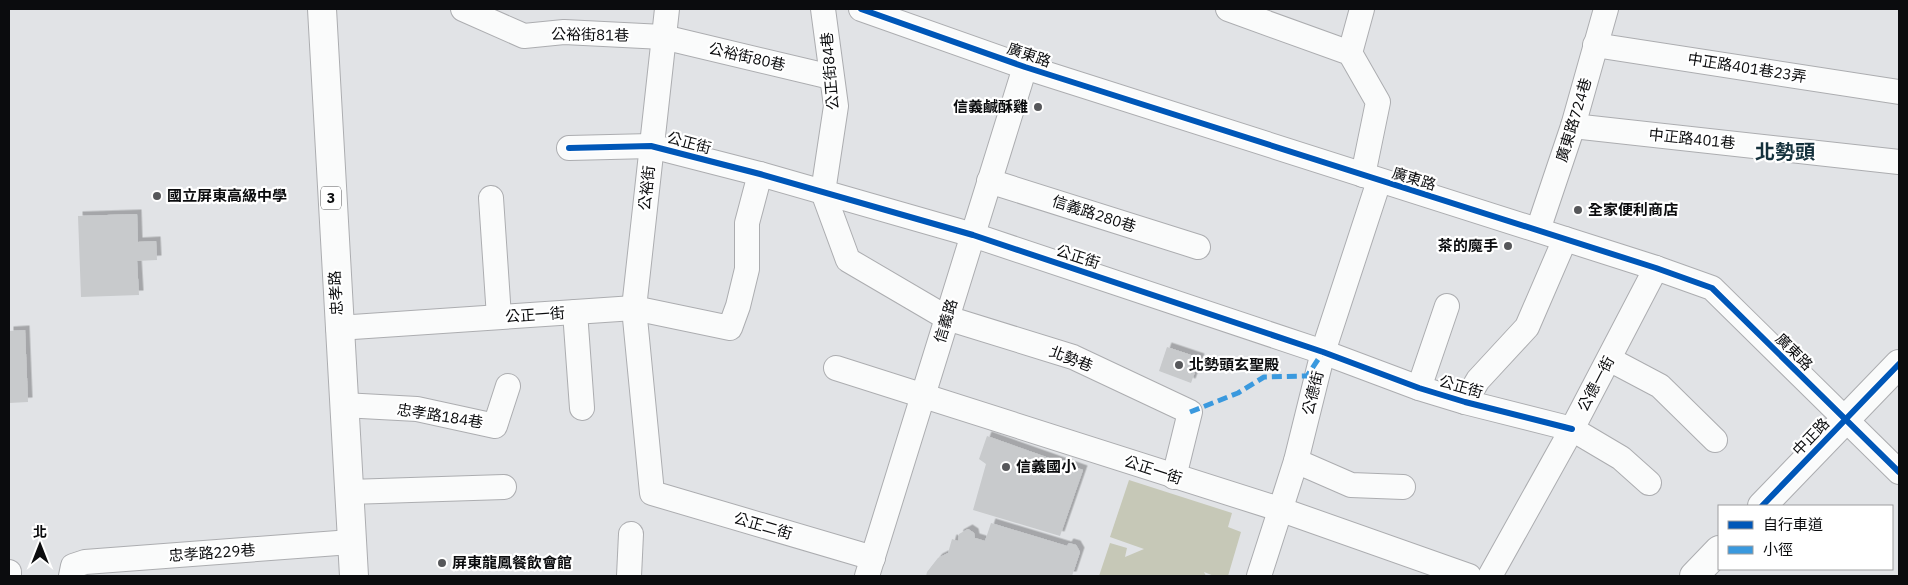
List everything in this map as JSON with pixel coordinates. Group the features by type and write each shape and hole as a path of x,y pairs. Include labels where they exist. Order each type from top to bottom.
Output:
{"main road":[{"name":"忠孝路","path":"322,9 338,328 354,576"},
{"name":"中正路","path":"1763,505 1899,364"},
{"path":"1694,576 1718,551"}],"street":[{"name":"公裕街81巷","path":"463,9 524,36 564,32 663,38"},
{"name":"公裕街","path":"652,493 634,308 667,9"},
{"name":"公正街84巷","path":"823,9 836,106 823,192"},
{"name":"廣東路","path":"862,9 1024,66 1656,268 1712,288 1899,472"},
{"path":"1228,9 1261,14 1350,52 1362,9"},
{"name":"廣東路724巷","path":"1538,230 1573,126 1606,9"},
{"name":"公裕街80巷","path":"663,38 831,77"},
{"name":"中正路401巷23弄","path":"1595,45 1899,92"},
{"name":"公德街","path":"1259,576 1296,461 1323,352 1371,178 1378,102 1350,52"},
{"name":"信義路","path":"870,567 1024,66"},
{"name":"中正路401巷","path":"1573,126 1899,162"},
{"name":"公正街","path":"569,148 651,146 760,174 972,235 1323,352 1419,388 1465,402 1572,429 1621,458 1650,483"},
{"name":"公正一街","path":"338,328 634,308 730,328 748,269 748,223 760,174"},
{"name":"信義路280巷","path":"989,180 1198,248"},
{"name":"北勢巷","path":"823,192 848,260 947,318 1073,357 1190,412 1174,477"},
{"path":"491,198 498,318"},
{"path":"1465,402 1478,380 1527,327 1565,239"},
{"name":"公德一街","path":"1490,576 1572,429 1656,268"},
{"path":"1419,388 1447,306"},
{"path":"575,312 582,408"},
{"path":"1609,359 1660,386 1715,440"},
{"name":"公正一街","path":"836,368 1279,509 1469,576"},
{"name":"忠孝路184巷","path":"343,405 416,409 495,426 508,386"},
{"path":"1296,461 1351,486 1403,487"},
{"path":"348,492 504,487"},
{"name":"公正二街","path":"652,493 870,567"},
{"path":"629,576 631,534"},
{"name":"忠孝路229巷","path":"72,571 85,562 351,542"}],"green space":[{"path":"1129,480 1232,513 1228,527 1241,532 1228,576 1214,576 1204,572 1206,576 1099,576 1110,543 1127,548 1125,557 1144,549 1110,537"}],"building":[{"path":"137,214 138,242 156,241 157,260 137,261 139,295 81,297 78,216"},
{"path":"25,330 28,402 9,403 9,331"},
{"name":"北勢頭玄聖殿","path":"1167,347 1200,358 1191,383 1159,371"},
{"path":"987,436 1083,470 1060,536 973,510 986,464 979,459"},
{"path":"991,523 1067,546 1069,543 1076,545 1080,552 1072,576 926,576 938,558 948,553 952,539 958,541 959,534 968,529 974,533 975,538 985,541"}],"marked path":[{"path":"1190,412 1238,393 1264,377 1307,376 1323,352"}],"cycle path":[{"path":"861,9 1025,67 1656,268 1712,288 1899,472"},
{"path":"569,148 651,146 760,174 973,235 1323,352 1419,388 1465,402 1572,429"},
{"path":"1763,505 1899,364"}],"place":[{"name":"信義鹹酥雞","path":"1038,107"},
{"name":"國立屏東高級中學","path":"157,196"},
{"name":"全家便利商店","path":"1578,210"},
{"name":"茶的魔手","path":"1508,246"},
{"name":"北勢頭玄聖殿","path":"1179,365"},
{"name":"信義國小","path":"1006,467"},
{"name":"屏東龍鳳餐飲會館","path":"442,563"}],"district":[{"name":"北勢頭","path":"1785,152"}]}
